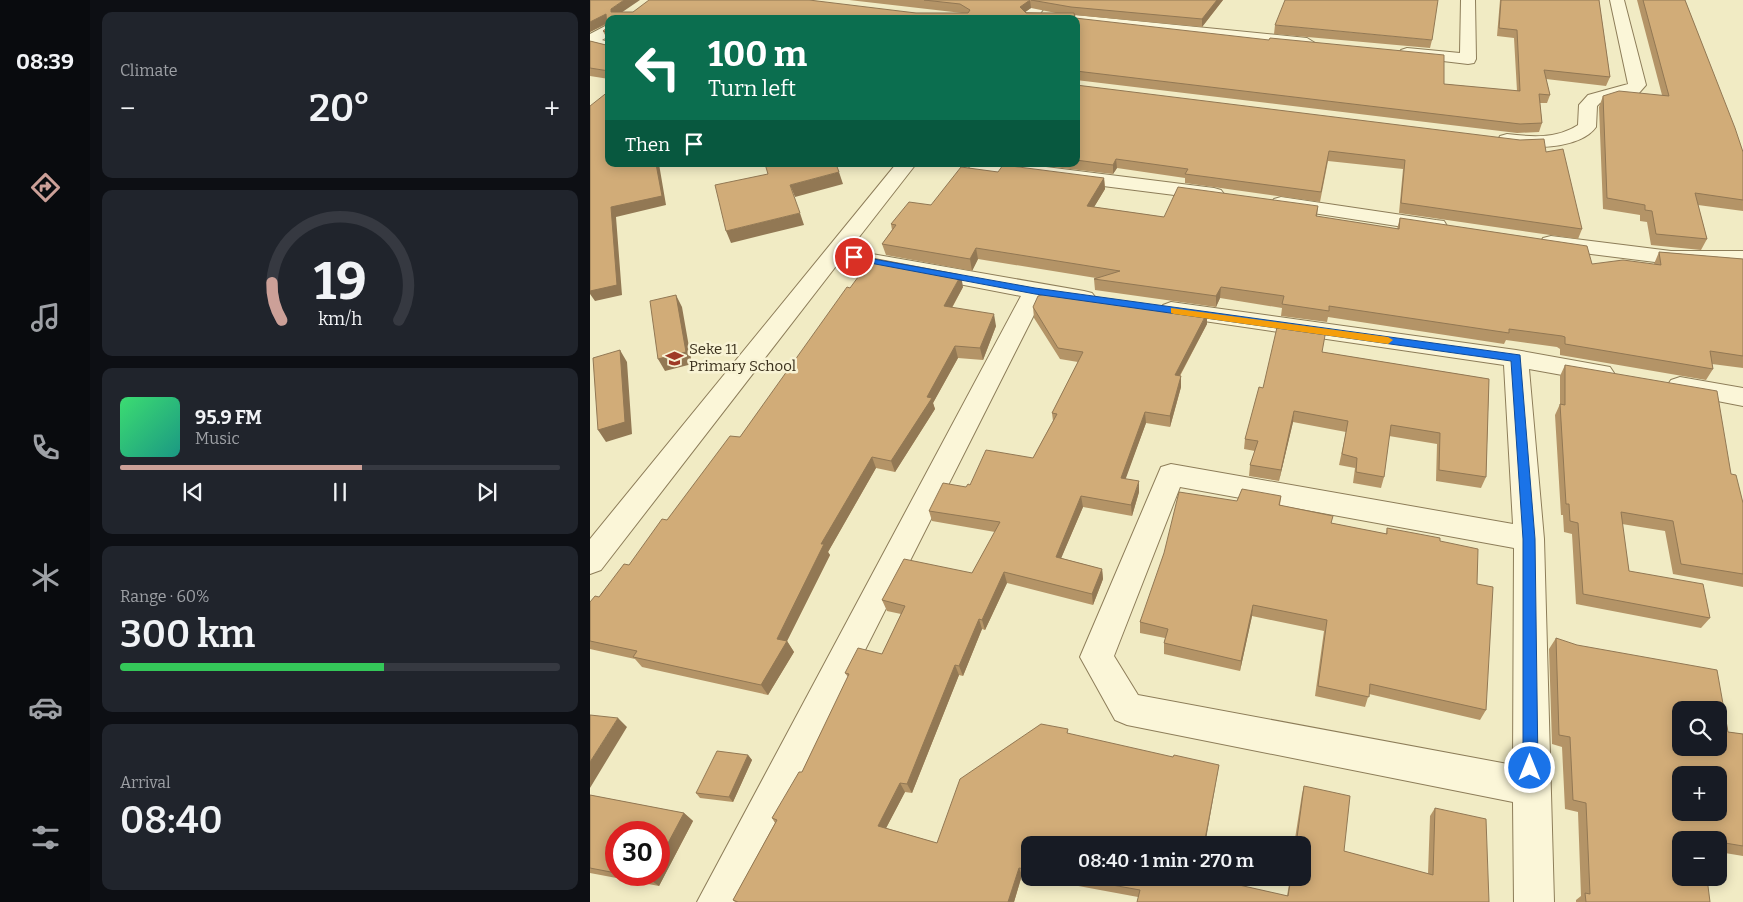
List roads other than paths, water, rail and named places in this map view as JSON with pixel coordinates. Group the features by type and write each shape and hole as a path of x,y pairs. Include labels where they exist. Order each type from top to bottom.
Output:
{"street":[{"path":"1031,15 1043,0"},
{"path":"1390,51 1468,59 1468,0"},
{"path":"1488,138 1545,141 1578,134 1587,128 1588,105 1594,99 1633,89 1636,84 1616,0"},
{"path":"1080,20 1321,44"},
{"path":"605,32 595,38 593,43 605,46"},
{"path":"590,561 904,167"},
{"path":"1000,167 1232,197"},
{"path":"1261,200 1452,228"},
{"path":"1535,241 1666,257 1716,260 1743,258"},
{"path":"836,254 1035,291 1104,301"},
{"path":"717,902 1035,291"},
{"path":"1153,308 1516,358 1620,376"},
{"path":"1516,358 1529,539 1530,787 1534,902"},
{"path":"1658,383 1743,397"},
{"path":"1529,539 1171,475 1097,657 1127,709 1530,787"}],"place":[{"name":"Seke 11 Primary School","path":"675,358"}]}
